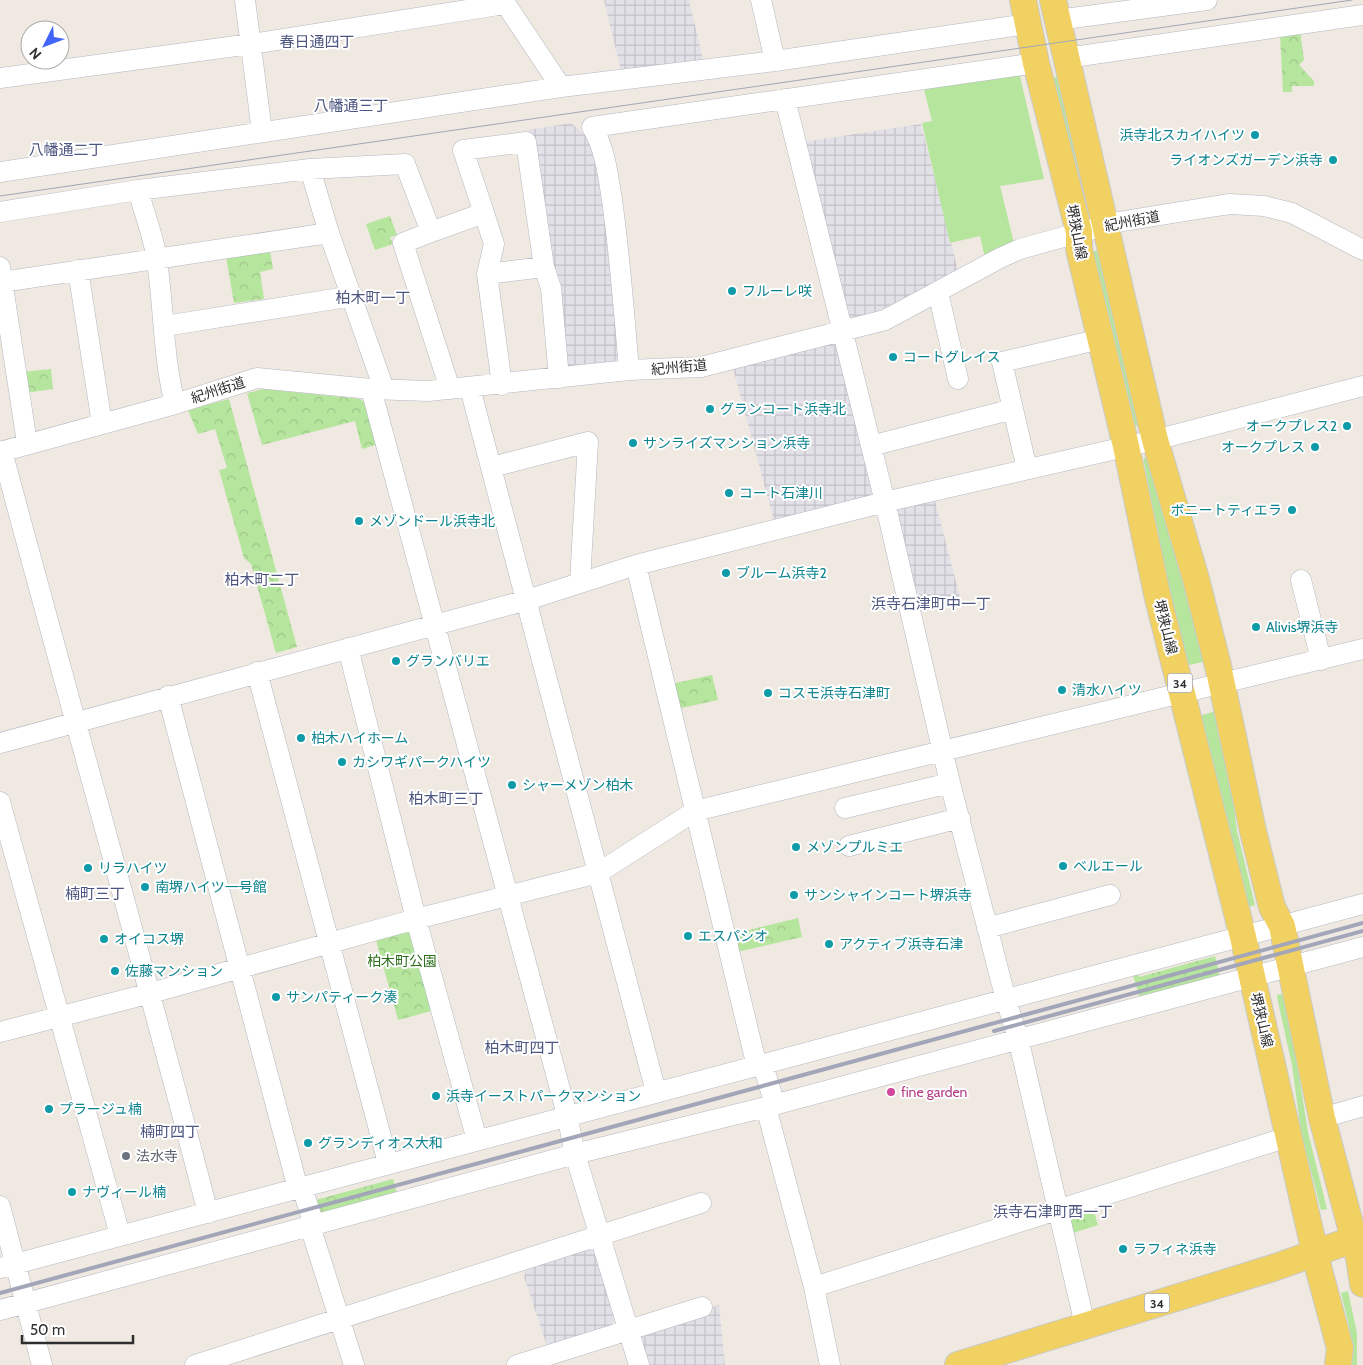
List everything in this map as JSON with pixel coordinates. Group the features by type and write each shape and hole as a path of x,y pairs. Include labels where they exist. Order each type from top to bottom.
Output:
{"main road":[{"name":"堺狭山線","path":"958,1365 1272,1268 1317,1261 1361,1262 1322,1118 1282,926 1272,906 1253,830 1222,684 1196,579 1155,440 1055,10"},
{"name":"堺狭山線","path":"1025,12 1079,232 1079,249 1126,446 1158,594 1243,937 1317,1261 1340,1348 1338,1365"},
{"name":"堺狭山線","path":"1016,1365 1317,1261"}],"street":[{"path":"245,0 262,132"},
{"path":"760,0 775,61"},
{"path":"1055,10 1207,0"},
{"path":"0,78 251,44 504,2 560,87"},
{"path":"0,172 560,87 775,61 1025,12"},
{"path":"1066,58 1363,15"},
{"path":"629,370 615,222 599,138 592,127 1036,63"},
{"path":"785,99 885,502 950,783 1006,1000 1018,1038 1085,1325"},
{"path":"502,385 487,274 494,244 463,150 526,142 544,267 551,288 559,378"},
{"path":"0,212 138,190 310,169 405,164 431,232"},
{"path":"310,169 329,233 353,296 378,389 435,624 567,1115 575,1154 639,1365"},
{"path":"138,190 157,258 165,326 167,374 175,404"},
{"name":"紀州街道","path":"1,452 27,443 175,404 257,378 378,389 460,388 629,370 701,367 842,333 885,320 1000,258 1020,250 1104,226 1230,204 1264,206 1292,214 1363,250"},
{"path":"484,213 403,243 492,467 656,1092"},
{"path":"27,443 1,275 78,270 329,233"},
{"path":"487,274 544,267"},
{"path":"78,270 102,424"},
{"path":"938,292 958,379"},
{"path":"165,326 353,296"},
{"path":"1027,469 1002,362 1101,339"},
{"path":"0,743 527,600 636,565 885,502 1155,440 1363,386"},
{"path":"871,446 1013,409"},
{"path":"492,467 588,442 580,582"},
{"path":"1,452 74,722 151,993 208,1213"},
{"path":"636,565 695,812 814,1287 830,1365"},
{"path":"1301,580 1321,660"},
{"path":"348,648 416,919 478,1140"},
{"path":"0,1032 151,993 416,919 508,898 598,873 695,812 1363,649"},
{"path":"257,672 388,1163"},
{"path":"168,696 300,1188 354,1365"},
{"path":"845,808 950,783"},
{"path":"0,802 58,1017 120,1234"},
{"path":"849,846 960,818"},
{"path":"988,928 1110,896"},
{"path":"8,1265 1363,904"},
{"path":"0,1310 575,1154 770,1106 1363,947"},
{"path":"1322,1118 1363,1106"},
{"path":"814,1287 1288,1137"},
{"path":"194,1365 339,1317 701,1203"},
{"path":"0,1206 8,1265 26,1303 42,1365"},
{"path":"517,1365 702,1307"}],"shaded area":[{"path":"604,0 689,0 704,64 622,75"},
{"path":"571,123 587,136 597,161 622,357 614,366 569,370 562,364 528,130"},
{"path":"921,124 958,270 895,303 868,315 846,320 803,142"},
{"path":"827,341 837,345 875,490 869,499 774,521 733,368"},
{"path":"934,497 961,601 919,612 893,513 898,506"},
{"path":"595,1247 616,1314 611,1327 547,1346 524,1277 527,1267"},
{"path":"719,1305 725,1365 644,1365 634,1334"}],"green space":[{"path":"1300,31 1304,60 1299,65 1314,81 1314,86 1292,86 1292,92 1283,92 1280,34"},
{"path":"1019,72 1044,179 1000,186 1014,243 985,258 980,236 950,243 922,123 932,121 923,85"},
{"path":"1053,78 1058,79 1086,204 1081,205"},
{"path":"390,216 397,235 390,237 393,244 375,250 366,224"},
{"path":"1099,250 1139,425 1136,426 1133,424 1092,252"},
{"path":"270,251 273,269 260,272 264,299 234,303 226,257"},
{"path":"51,369 53,389 25,393 23,372"},
{"path":"264,389 360,399 366,404 378,444 362,449 355,421 262,445 247,393"},
{"path":"229,399 297,647 276,653 251,564 244,558 219,470 227,468 215,429 198,434 188,410"},
{"path":"1146,457 1186,582 1203,662 1189,665 1171,599 1144,462"},
{"path":"712,675 718,700 677,709 671,684"},
{"path":"1216,711 1227,753 1237,831 1255,905 1246,908 1199,716"},
{"path":"798,918 802,937 737,952 733,934"},
{"name":"柏木町公園","path":"409,932 435,1010 398,1020 376,940"},
{"path":"1215,956 1220,977 1140,999 1132,972 1137,971 1139,977"},
{"path":"1286,993 1308,1132 1327,1209 1321,1210 1301,1132 1292,1065 1277,995"},
{"path":"393,1179 398,1198 322,1218 312,1201"},
{"path":"1092,1205 1098,1225 1070,1234 1070,1211"},
{"path":"1348,1291 1357,1333 1357,1365 1351,1365 1349,1326 1341,1293"}],"tram line":[{"path":"0,196 1352,0"}],"railway":[{"path":"0,1293 1363,923"},
{"path":"994,1031 1363,931"}],"place":[{"name":"浜寺北スカイハイツ","path":"1255,135"},
{"name":"ライオンズガーデン浜寺","path":"1333,160"},
{"name":"フルーレ咲","path":"732,291"},
{"name":"コートグレイス","path":"893,357"},
{"name":"グランコート浜寺北","path":"710,409"},
{"name":"オークプレス2","path":"1347,426"},
{"name":"サンライズマンション浜寺","path":"633,443"},
{"name":"オークプレス","path":"1315,447"},
{"name":"コート石津川","path":"729,493"},
{"name":"ボニートティエラ","path":"1292,510"},
{"name":"メゾンドール浜寺北","path":"359,521"},
{"name":"ブルーム浜寺2","path":"726,573"},
{"name":"Alivis堺浜寺","path":"1256,627"},
{"name":"グランバリエ","path":"396,661"},
{"name":"清水ハイツ","path":"1062,690"},
{"name":"コスモ浜寺石津町","path":"768,693"},
{"name":"柏木ハイホーム","path":"301,738"},
{"name":"カシワギパークハイツ","path":"342,762"},
{"name":"シャーメゾン柏木","path":"512,785"},
{"name":"メゾンプルミエ","path":"796,847"},
{"name":"ベルエール","path":"1063,866"},
{"name":"リラハイツ","path":"88,868"},
{"name":"南堺ハイツ一号館","path":"145,887"},
{"name":"サンシャインコート堺浜寺","path":"794,895"},
{"name":"エスパシオ","path":"688,936"},
{"name":"オイコス堺","path":"104,939"},
{"name":"アクティブ浜寺石津","path":"829,944"},
{"name":"佐藤マンション","path":"115,971"},
{"name":"サンパティーク湊","path":"276,997"},
{"name":"fine garden","path":"891,1092"},
{"name":"浜寺イーストパークマンション","path":"436,1096"},
{"name":"プラージュ楠","path":"49,1109"},
{"name":"グランディオス大和","path":"308,1143"},
{"name":"法水寺","path":"126,1156"},
{"name":"ナヴィール楠","path":"72,1192"},
{"name":"ラフィネ浜寺","path":"1123,1249"}],"district":[{"name":"春日通四丁","path":"317,42"},
{"name":"八幡通三丁","path":"351,106"},
{"name":"八幡通二丁","path":"66,150"},
{"name":"柏木町一丁","path":"373,298"},
{"name":"柏木町二丁","path":"262,580"},
{"name":"浜寺石津町中一丁","path":"931,604"},
{"name":"柏木町三丁","path":"446,799"},
{"name":"楠町三丁","path":"95,894"},
{"name":"柏木町四丁","path":"522,1048"},
{"name":"楠町四丁","path":"170,1132"},
{"name":"浜寺石津町西一丁","path":"1053,1212"}]}
